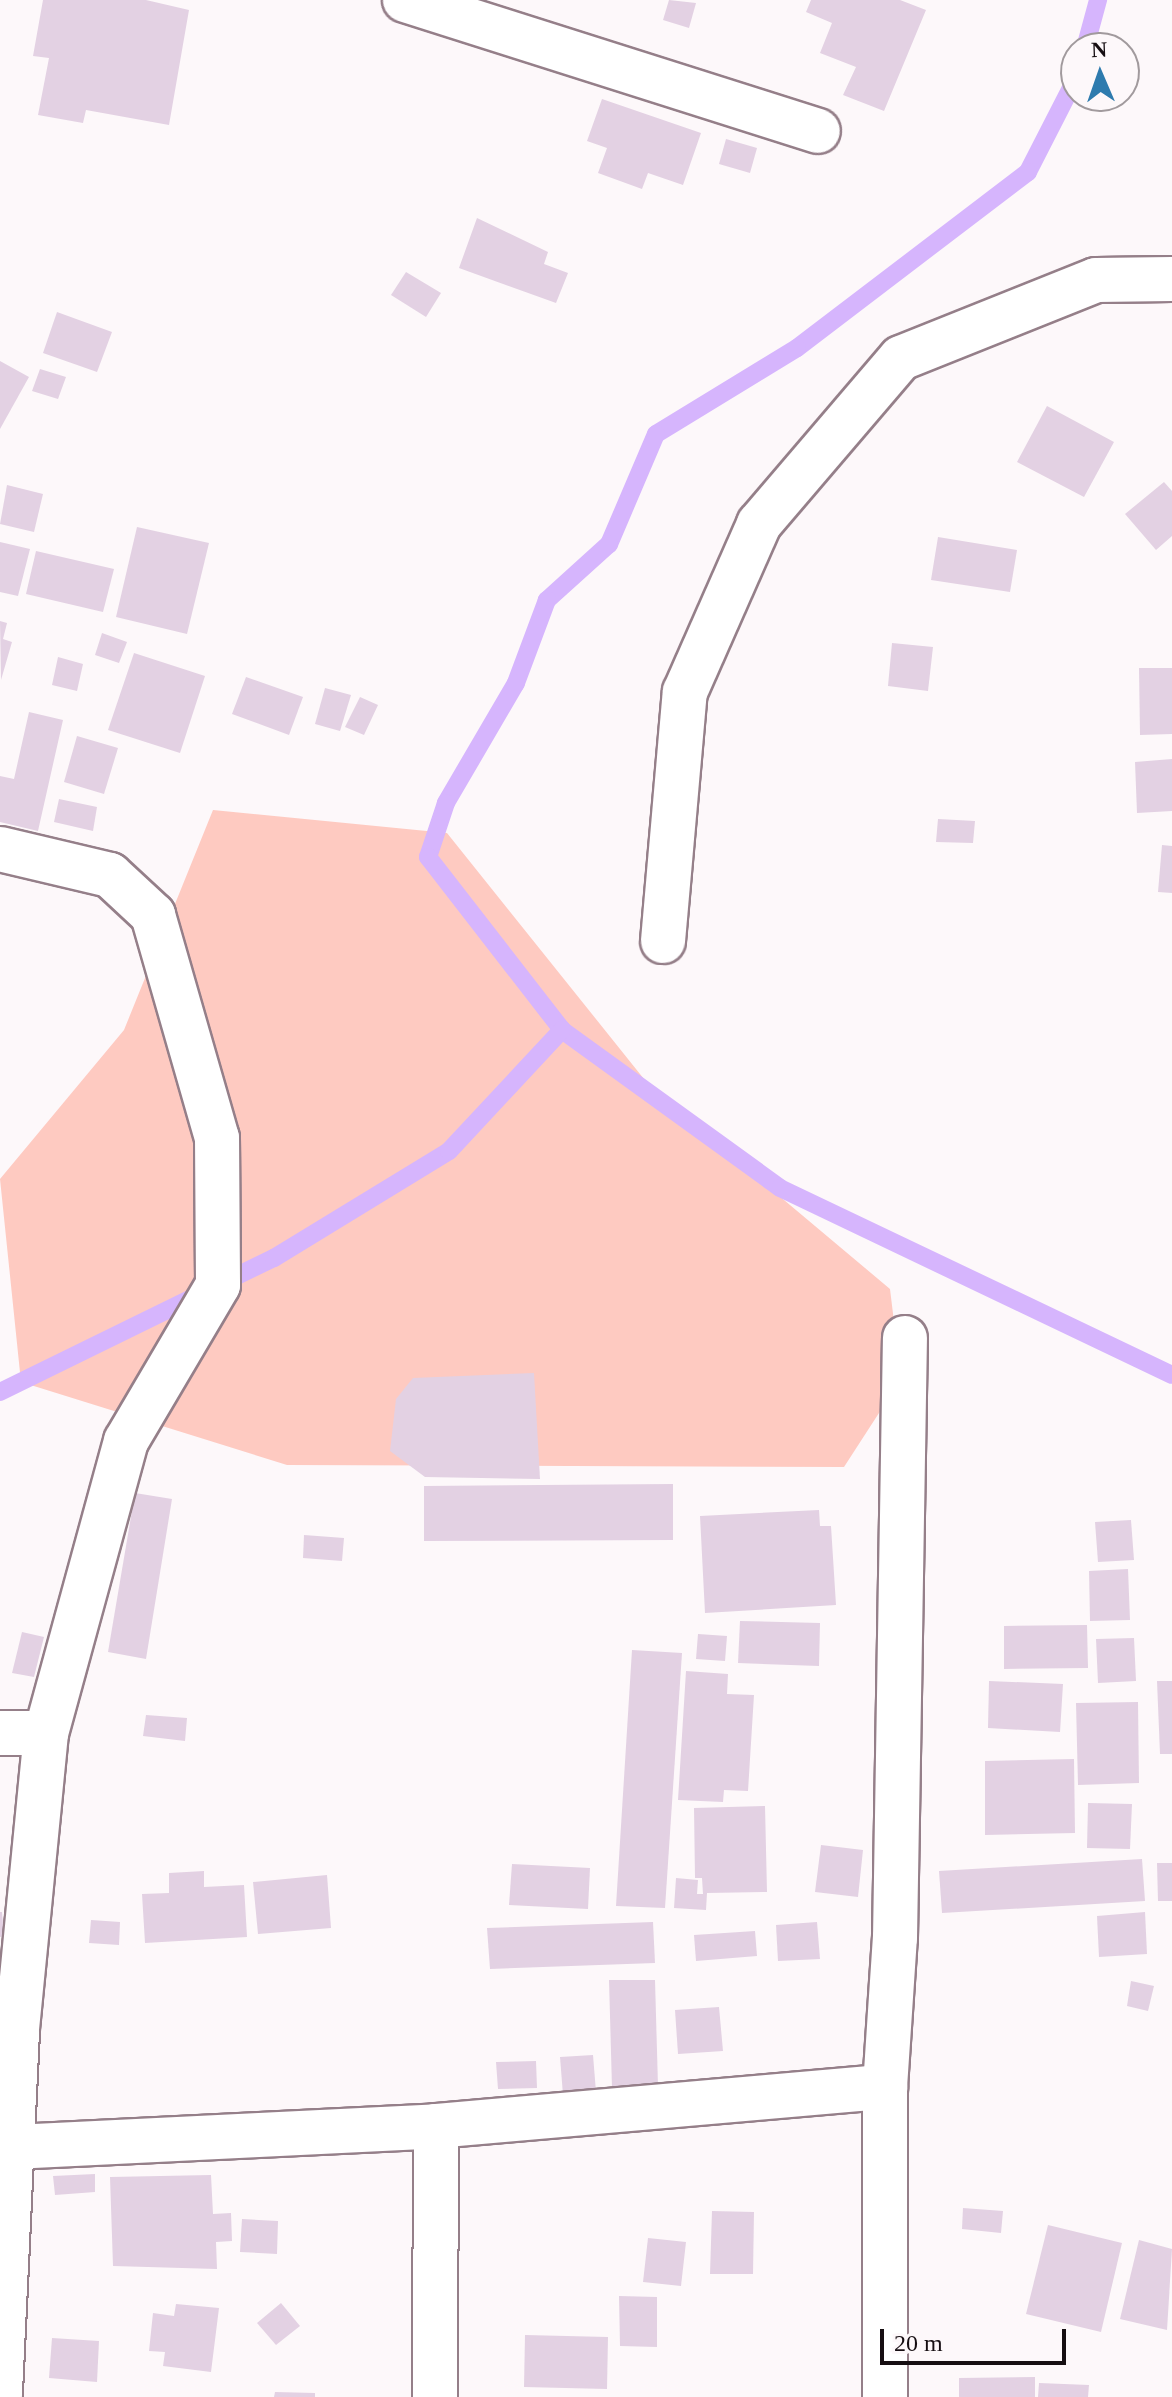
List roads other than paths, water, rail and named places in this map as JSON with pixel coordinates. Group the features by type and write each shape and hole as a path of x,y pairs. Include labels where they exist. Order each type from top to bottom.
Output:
{"street":[{"path":"405,0 818,131"},
{"path":"663,941 685,692 759,524 901,358 1096,280 1172,279"},
{"path":"0,849 110,875 153,915 217,1138 218,1285 126,1441 46,1733 13,2147 0,2395"},
{"path":"885,2397 885,2087 895,1938 905,1338"},
{"path":"0,1733 46,1733"},
{"path":"13,2147 436,2126 885,2087"},
{"path":"435,2397 436,2126"}],"waterway":[{"path":"1089,32 1098,0"},
{"path":"1060,109 1028,172 797,348 656,434 609,544 547,600 516,683 446,803 428,857 562,1030 780,1188 1172,1375"},
{"path":"0,1392 274,1258 449,1151 562,1030"}]}
